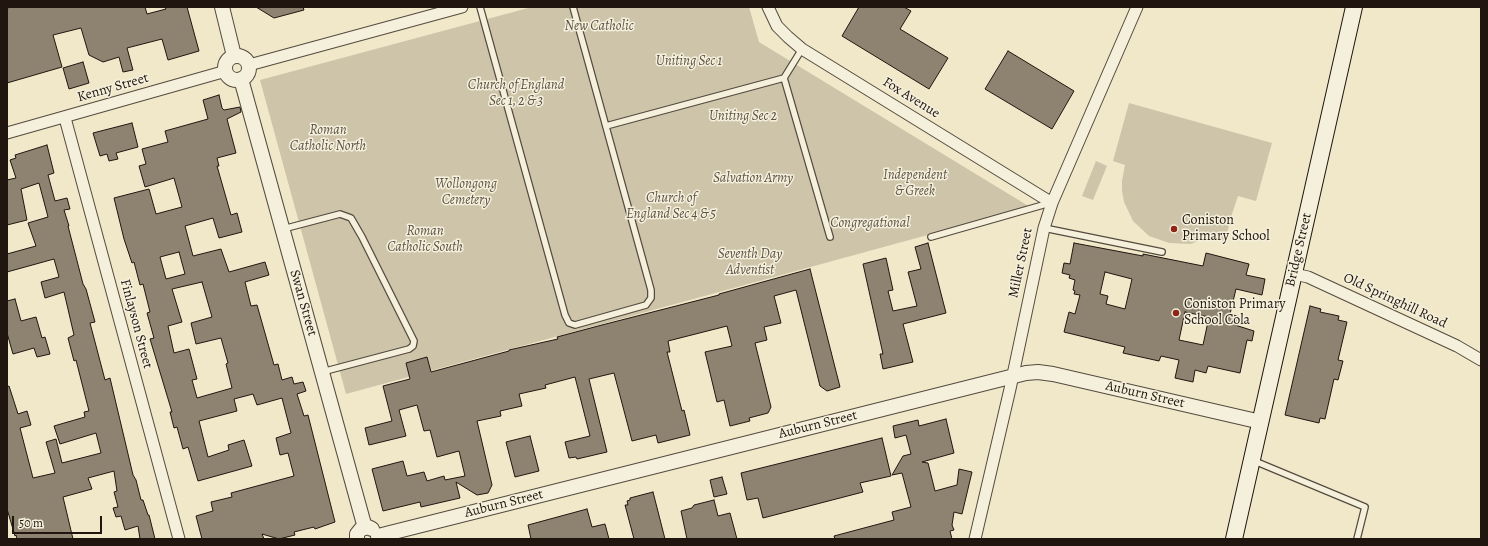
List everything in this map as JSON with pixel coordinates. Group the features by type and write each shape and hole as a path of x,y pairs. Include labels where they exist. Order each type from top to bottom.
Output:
{"main road":[{"name":"Bridge Street","path":"1234,539 1354,7"}],"street":[{"path":"222,7 234,56"},
{"path":"249,65 462,7"},
{"name":"Fox Avenue","path":"768,7 777,26 802,49 1052,202"},
{"name":"Miller Street","path":"975,539 1044,228 1052,202 1137,7"},
{"path":"234,56 242,57 249,65 248,73 241,79 235,80 231,78 226,71 226,64 234,56"},
{"name":"Kenny Street","path":"7,133 65,118 226,71"},
{"name":"Swan Street","path":"241,79 322,372 361,533"},
{"name":"Finlayson Street","path":"65,118 179,539"},
{"name":"Old Springhill Road","path":"1294,274 1308,277 1457,346 1481,360"},
{"name":"Auburn Street","path":"378,538 1026,373 1038,372 1053,374 1261,422"},
{"path":"361,533 371,528 374,530 378,538"}],"lane":[{"path":"480,7 565,315 569,323 575,325 646,305 651,298 651,290 573,7"},
{"path":"606,126 784,78 802,49"},
{"path":"784,78 830,237"},
{"path":"931,237 1052,202"},
{"path":"282,229 340,214 351,218 414,341 413,346 409,348 322,372"},
{"path":"1044,228 1162,252"},
{"path":"1252,460 1365,507 1357,539"}],"green space":[{"name":"Wollongong Cemetery","path":"532,7 749,7 759,42 1030,207 346,394 260,80"},
{"path":"1129,103 1272,143 1256,201 1238,196 1225,241 1209,237 1191,244 1169,243 1149,236 1133,221 1124,202 1122,191 1125,165 1113,161"},
{"path":"1096,161 1107,166 1093,200 1082,196"}],"building":[{"path":"145,7 147,14 166,9 165,7 187,7 199,51 168,60 162,39 127,48 133,70 123,72 119,57 103,62 89,55 81,28 53,35 62,67 7,83 7,8"},
{"path":"256,7 303,7 304,10 274,18"},
{"path":"859,7 904,7 911,11 900,29 948,58 929,89 842,36"},
{"path":"1008,51 1074,91 1052,129 985,89"},
{"path":"83,62 89,83 69,89 63,68"},
{"path":"219,95 222,108 224,110 240,107 241,112 227,119 236,153 217,158 219,166 217,166 231,215 237,213 242,232 219,238 213,218 185,226 193,256 221,249 229,272 265,262 269,275 245,282 251,306 257,305 274,365 278,364 282,380 292,377 294,384 303,382 306,391 297,394 304,416 308,415 335,522 315,529 314,527 294,532 295,535 279,539 262,534 264,539 202,539 196,516 213,511 211,502 232,497 231,493 294,476 288,453 280,455 276,438 291,433 282,398 257,405 253,394 234,399 237,411 199,421 208,457 229,450 228,445 244,440 252,466 198,481 188,447 183,449 177,427 174,428 170,412 172,412 150,339 154,338 147,313 150,312 143,284 140,285 134,262 132,263 124,239 114,198 149,189 156,214 182,207 174,178 145,187 139,166 146,164 142,149 168,142 165,131 208,119 203,100","holes":["179,252 185,274 166,279 160,257","202,282 212,317 191,323 196,344 221,338 228,363 226,364 232,388 197,398 192,380 197,379 189,349 174,353 168,326 182,322 172,289"]},
{"path":"132,123 138,147 116,153 118,159 109,161 107,154 100,156 93,133"},
{"path":"47,145 54,173 48,175 55,201 67,198 70,209 64,210 83,284 86,289 95,322 90,323 105,380 110,378 133,475 136,480 141,500 143,500 149,515 155,539 140,539 138,526 125,530 121,516 116,517 113,508 118,507 114,492 117,491 114,471 88,478 92,489 63,497 73,539 17,539 7,509 7,387 9,386 18,414 27,411 31,425 20,428 33,478 55,473 46,442 56,439 62,463 101,453 96,433 60,444 54,426 85,417 84,412 89,411 76,360 74,361 68,338 74,335 64,292 45,298 41,282 59,277 54,259 7,272 7,254 36,246 28,223 48,217 39,183 21,189 27,220 7,225 7,180 16,178 10,160 16,158 15,155"},
{"path":"928,243 946,313 903,324 913,362 883,369 880,354 883,354 863,264 886,258 893,290 888,291 893,311 917,306 908,272 921,269 915,247"},
{"path":"1074,243 1143,256 1143,254 1203,266 1206,253 1249,264 1246,275 1265,279 1262,295 1236,289 1230,314 1237,316 1235,325 1254,331 1252,341 1247,340 1240,373 1208,366 1206,373 1195,370 1193,382 1175,378 1179,360 1161,356 1159,361 1123,353 1125,347 1064,332 1069,312 1075,314 1080,295 1074,294 1075,291 1073,290 1075,280 1069,278 1070,275 1062,273 1064,263 1070,264","holes":["1105,272 1132,279 1125,309 1106,304 1108,296 1100,294","1185,312 1209,317 1203,345 1179,340"]},
{"path":"810,269 840,387 827,391 820,386 796,290 774,296 781,323 764,327 767,340 755,343 771,407 768,413 749,418 750,421 730,426 724,400 717,402 705,352 732,346 727,326 668,341 670,352 667,352 682,411 684,410 690,435 658,443 656,435 632,441 614,373 589,379 607,452 577,459 576,457 569,458 565,442 590,436 575,377 545,385 546,388 519,394 522,406 500,411 501,416 477,421 492,485 488,493 477,495 456,482 460,498 421,507 420,502 383,511 372,469 403,461 407,476 424,472 427,481 444,476 445,480 465,476 459,451 437,457 430,430 424,431 417,405 399,410 406,436 369,445 365,428 392,421 383,386 410,379 406,363 427,357 431,372 509,350 558,339 557,337 719,295"},
{"path":"15,299 21,321 36,317 42,338 45,337 50,354 37,357 34,348 13,354 7,333 7,301"},
{"path":"1310,306 1321,309 1320,312 1339,316 1338,320 1347,322 1338,360 1343,361 1338,380 1334,379 1325,419 1320,418 1319,423 1285,415"},
{"path":"946,419 954,453 922,462 928,463 935,491 957,485 959,469 972,472 962,514 954,512 952,525 954,530 950,531 952,539 835,539 834,536 894,520 892,512 911,507 902,473 892,475 903,456 911,454 906,435 895,438 893,426 918,420 919,426"},
{"path":"530,436 539,471 515,477 506,442"},
{"path":"882,438 891,476 860,483 863,492 763,518 758,498 747,500 741,473"},
{"path":"722,477 727,494 714,497 710,480"},
{"path":"653,492 665,539 634,539 625,505 628,505 627,501 630,500 630,498"},
{"path":"714,500 718,516 730,513 737,539 687,539 681,511 692,508 694,505"},
{"path":"587,509 592,527 605,524 609,539 531,539 528,525"}],"place":[{"name":"Coniston Primary School","path":"1174,229"},
{"name":"Coniston Primary School Cola","path":"1176,313"}],"park label":[{"name":"New Catholic","path":"599,27"},
{"name":"Uniting Sec 1","path":"689,62"},
{"name":"Church of England Sec 1, 2 & 3","path":"516,94"},
{"name":"Uniting Sec 2","path":"743,117"},
{"name":"Roman Catholic North","path":"328,140"},
{"name":"Salvation Army","path":"753,179"},
{"name":"Independent & Greek","path":"915,184"},
{"name":"Church of England Sec 4 & 5","path":"671,208"},
{"name":"Congregational","path":"870,224"},
{"name":"Roman Catholic South","path":"425,240"},
{"name":"Seventh Day Adventist","path":"750,264"}]}
